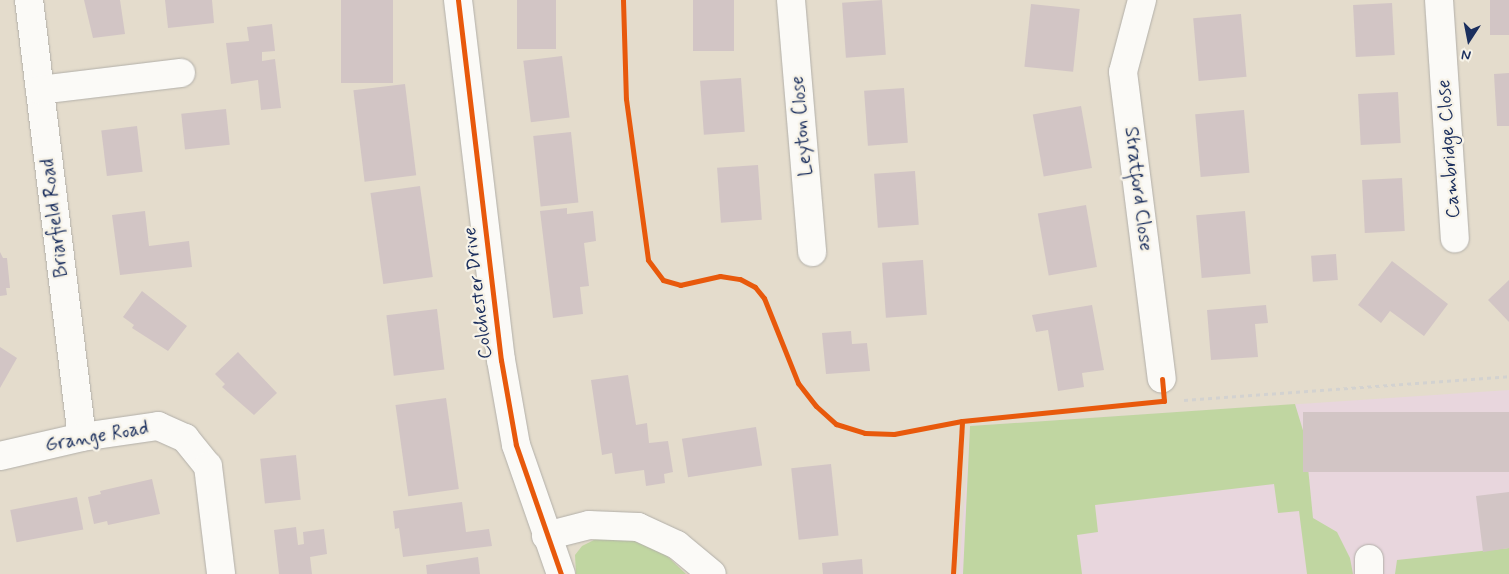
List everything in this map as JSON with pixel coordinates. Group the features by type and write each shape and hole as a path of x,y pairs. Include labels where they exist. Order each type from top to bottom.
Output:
{"street":[{"name":"Briarfield Road","path":"30,0 82,437"},
{"name":"Colchester Drive","path":"458,0 500,360 516,445 546,536 561,574"},
{"name":"Leyton Close","path":"791,0 812,252"},
{"name":"Stratford Close","path":"1142,0 1123,72 1163,390"},
{"name":"Cambridge Close","path":"1439,0 1455,238"},
{"path":"40,90 181,73"},
{"name":"Grange Road","path":"0,456 82,437 158,426 185,438 208,466 221,574"},
{"path":"546,536 589,525 638,527 676,545 712,574"}],"path":[{"path":"1163,390 1509,376"}],"shaded area":[{"path":"1509,390 1509,574 959,574 970,426"}],"green space":[{"path":"1295,404 1305,437 1313,518 1337,532 1350,558 1353,574 1307,574 1299,511 1278,513 1274,484 1095,505 1098,532 1077,535 1082,574 963,574 970,426"},
{"path":"598,538 622,538 642,542 666,555 686,574 576,574 575,555 582,546"},
{"path":"1509,548 1509,574 1395,574 1397,560"}],"building":[{"path":"84,0 120,0 125,34 93,38"},
{"path":"165,0 212,0 214,23 168,28"},
{"path":"341,0 393,0 393,83 341,83"},
{"path":"517,0 556,0 556,49 517,49"},
{"path":"693,0 734,0 734,51 693,51"},
{"path":"882,0 886,55 846,58 842,3"},
{"path":"1490,0 1509,0 1509,35 1490,35"},
{"path":"1392,3 1395,55 1356,57 1353,5"},
{"path":"1031,4 1080,9 1073,72 1024,67"},
{"path":"1241,14 1246,77 1199,81 1193,18"},
{"path":"272,24 275,51 262,52 262,61 275,59 281,108 261,110 258,80 231,84 226,43 249,41 247,27"},
{"path":"562,56 570,118 531,122 523,61"},
{"path":"1509,73 1509,126 1497,126 1494,74"},
{"path":"741,78 745,132 704,135 700,81"},
{"path":"405,84 416,175 365,182 353,90"},
{"path":"904,88 908,143 868,146 864,91"},
{"path":"1398,92 1401,143 1361,145 1358,94"},
{"path":"1081,106 1092,168 1044,177 1033,115"},
{"path":"226,109 230,145 185,150 181,114"},
{"path":"1244,110 1249,173 1201,177 1195,114"},
{"path":"137,126 143,172 107,176 101,130"},
{"path":"571,132 578,203 541,207 533,136"},
{"path":"758,165 762,220 721,223 717,168"},
{"path":"915,171 919,225 878,228 874,174"},
{"path":"1402,178 1405,231 1365,233 1362,180"},
{"path":"420,186 433,277 383,284 370,193"},
{"path":"1086,205 1097,267 1049,276 1038,214"},
{"path":"567,208 567,214 593,211 596,241 584,243 589,286 580,287 583,314 553,318 540,211"},
{"path":"145,211 149,246 189,241 192,267 120,275 112,215"},
{"path":"1245,211 1250,274 1202,278 1196,215"},
{"path":"0,252 3,258 7,258 10,288 6,288 7,295 0,296"},
{"path":"1336,254 1338,280 1313,282 1311,256"},
{"path":"923,260 927,315 886,318 882,263"},
{"path":"1392,261 1448,304 1424,336 1390,311 1381,323 1358,305"},
{"path":"1509,280 1509,322 1488,300"},
{"path":"142,291 187,326 168,351 132,328 134,325 123,317"},
{"path":"1092,305 1104,370 1082,373 1084,387 1058,391 1048,330 1036,332 1032,315"},
{"path":"1266,305 1268,323 1255,324 1258,357 1211,360 1207,310"},
{"path":"437,309 444,370 394,376 386,315"},
{"path":"851,331 852,344 867,343 870,371 826,374 822,333"},
{"path":"0,347 17,358 0,388"},
{"path":"238,352 277,393 254,415 222,387 225,384 215,374"},
{"path":"628,375 636,425 647,423 649,443 668,441 673,472 664,474 665,483 646,486 644,470 615,474 612,453 602,455 591,380"},
{"path":"446,398 459,489 408,496 395,405"},
{"path":"1303,412 1509,412 1509,472 1303,472"},
{"path":"756,427 762,466 688,477 682,439"},
{"path":"296,455 301,500 265,504 260,459"},
{"path":"831,464 839,536 799,540 791,468"},
{"path":"152,479 160,514 108,525 107,521 94,524 88,497 101,494 100,491"},
{"path":"1509,492 1509,548 1483,552 1476,496"},
{"path":"77,497 83,529 17,542 10,510"},
{"path":"462,502 466,532 489,529 492,546 403,557 399,528 395,529 393,511"},
{"path":"296,527 298,545 304,544 303,532 324,529 327,554 310,557 312,574 279,574 274,530"},
{"path":"478,557 480,574 427,574 426,565"},
{"path":"862,559 863,574 823,574 822,563"}],"cycle path":[{"path":"458,0 501,360 516,445 561,574"},
{"path":"623,0 626,99 648,260 663,280 680,285 720,276 740,279 755,287 764,298 798,383 816,406 836,424 865,433 894,434 962,421 1164,401 1162,379"},
{"path":"953,574 962,421"}]}
